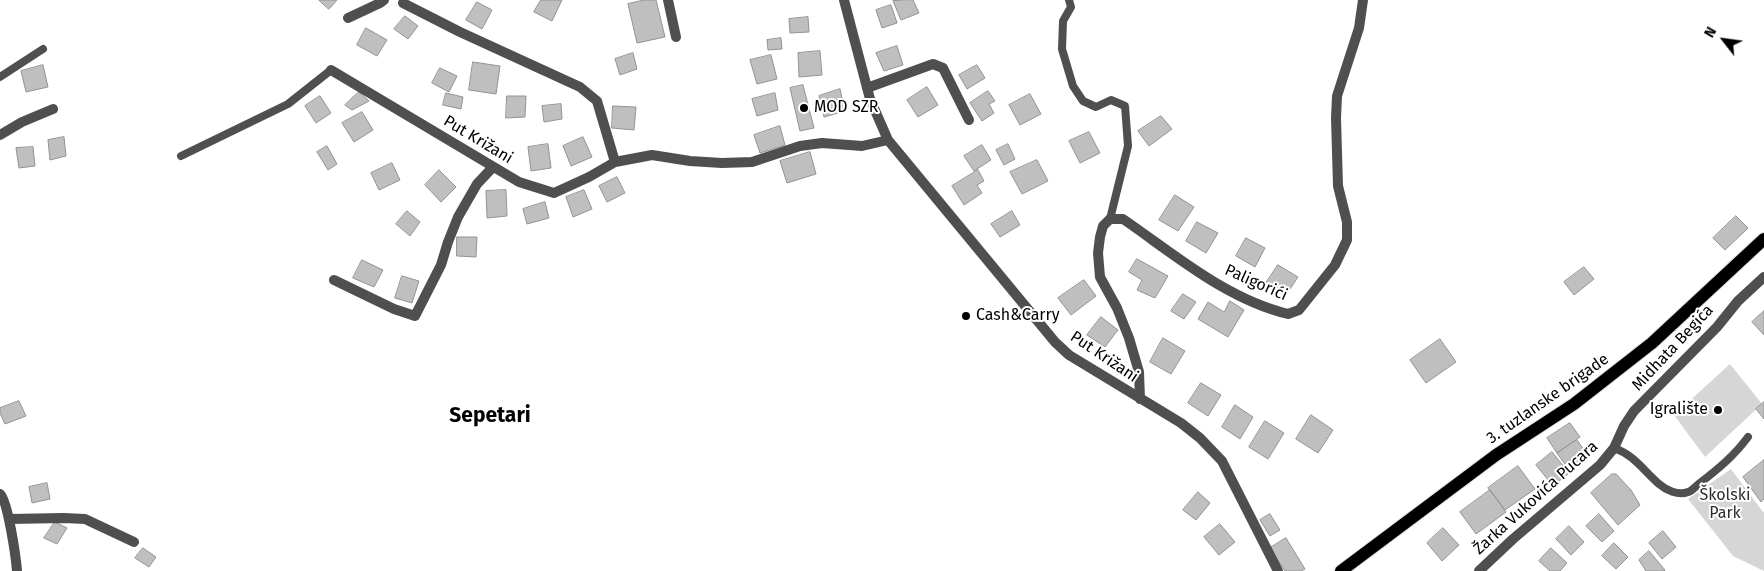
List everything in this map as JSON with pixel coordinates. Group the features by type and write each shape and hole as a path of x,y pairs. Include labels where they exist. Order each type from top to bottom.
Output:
{"main road":[{"name":"3. tuzlanske brigade","path":"1341,571 1496,456 1574,404 1652,343 1764,239"}],"street":[{"path":"348,18 380,4 384,0"},
{"path":"668,0 676,36"},
{"name":"Put Križani","path":"844,0 870,99 888,140 1055,342 1069,355 1181,423 1200,438 1222,462 1278,571"},
{"name":"Paligorići","path":"1110,219 1123,219 1214,282 1245,298 1288,314 1299,310 1336,265 1347,240 1347,222 1338,186 1336,118 1338,96 1359,28 1362,0"},
{"path":"404,4 580,87 597,101 615,162"},
{"path":"867,88 932,64 943,68 969,120"},
{"name":"Put Križani","path":"331,70 519,182 554,193 589,177 615,162 652,155 690,161 752,162 800,146 822,143 862,146 888,140"},
{"path":"0,135 22,122 53,109"},
{"path":"334,280 394,309 415,316 441,265 458,217 477,184 493,167"},
{"path":"1110,219 1103,226 1100,237 1098,253 1100,278 1129,338 1138,372 1140,399"},
{"name":"Midhata Begića","path":"1614,448 1624,426 1634,411 1717,327 1738,301 1764,277"},
{"name":"Žarka Vukovića Pucara","path":"1478,571 1600,465 1614,448"},
{"path":"0,494 4,497 9,519 17,571"},
{"path":"9,519 85,519 134,542"}],"lane":[{"path":"1069,0 1070,7 1063,21 1062,48 1072,86 1083,101 1096,107 1111,100 1125,106 1128,146 1110,219"},
{"path":"0,77 44,49"},
{"path":"181,156 288,104 331,70"},
{"path":"1614,448 1625,452 1660,485 1678,493 1688,492 1723,465 1748,437"}],"green space":[{"name":"Igralište","path":"1730,364 1762,404 1705,457 1674,415"},
{"name":"Školski Park","path":"1731,469 1764,511 1764,571 1733,556 1688,499"}],"building":[{"path":"319,0 337,0 329,9"},
{"path":"541,0 562,0 552,21 534,12"},
{"path":"644,0 656,0 665,37 637,43 628,4"},
{"path":"913,0 919,13 901,20 893,1"},
{"path":"477,2 492,10 482,29 466,20"},
{"path":"891,5 897,23 882,28 876,10"},
{"path":"405,16 418,26 408,39 394,29"},
{"path":"808,17 809,32 790,33 789,19"},
{"path":"366,28 387,40 377,56 357,45"},
{"path":"781,38 782,49 768,50 767,40"},
{"path":"897,46 903,65 884,71 876,53"},
{"path":"820,51 822,75 799,77 798,53"},
{"path":"633,53 637,69 620,75 615,59"},
{"path":"771,55 777,79 757,84 750,60"},
{"path":"473,62 500,66 496,94 469,90"},
{"path":"43,65 48,87 26,92 21,71"},
{"path":"977,65 985,78 967,89 959,75"},
{"path":"440,68 457,76 449,92 432,83"},
{"path":"803,85 814,128 800,131 790,88"},
{"path":"927,87 938,105 918,117 907,100"},
{"path":"840,89 845,111 824,117 819,96"},
{"path":"988,91 995,101 989,104 994,113 982,121 970,103"},
{"path":"359,92 369,101 352,110 345,105"},
{"path":"446,93 463,97 461,109 443,105"},
{"path":"775,93 778,110 757,116 752,99"},
{"path":"1030,94 1041,114 1020,125 1009,105"},
{"path":"320,96 331,113 316,123 305,106"},
{"path":"507,96 526,96 525,117 506,118"},
{"path":"561,104 562,119 544,122 542,106"},
{"path":"613,106 636,107 634,130 612,128"},
{"path":"362,112 373,130 354,142 342,123"},
{"path":"1161,116 1172,129 1149,146 1138,131"},
{"path":"780,126 785,145 760,153 754,135"},
{"path":"1089,132 1100,153 1080,163 1069,141"},
{"path":"64,137 66,156 50,160 48,140"},
{"path":"583,137 592,157 571,166 563,146"},
{"path":"548,144 551,168 531,171 528,147"},
{"path":"1008,144 1015,159 1004,165 996,150"},
{"path":"982,145 991,160 974,171 964,156"},
{"path":"327,146 337,164 328,170 317,152"},
{"path":"33,147 35,166 19,168 16,148"},
{"path":"810,152 816,174 787,183 780,161"},
{"path":"1037,160 1048,181 1022,194 1010,172"},
{"path":"392,163 400,180 379,190 371,173"},
{"path":"439,170 456,187 441,202 425,185"},
{"path":"978,170 984,181 977,185 982,193 964,205 952,186"},
{"path":"617,177 625,193 607,202 599,186"},
{"path":"506,190 507,216 487,218 486,191"},
{"path":"584,190 592,209 573,217 566,197"},
{"path":"1175,195 1194,207 1178,231 1159,220"},
{"path":"545,202 549,218 527,224 523,209"},
{"path":"407,211 420,222 410,236 396,224"},
{"path":"1012,211 1020,225 1000,237 991,224"},
{"path":"1736,216 1748,228 1725,250 1713,238"},
{"path":"1197,222 1218,233 1206,253 1186,241"},
{"path":"457,237 477,237 476,257 457,256"},
{"path":"1246,238 1265,248 1255,267 1236,256"},
{"path":"1137,259 1168,276 1155,298 1137,290 1142,280 1129,272"},
{"path":"362,260 383,270 374,287 353,278"},
{"path":"1278,265 1298,277 1286,295 1266,283"},
{"path":"1584,267 1594,279 1574,295 1564,282"},
{"path":"402,276 419,281 412,303 395,298"},
{"path":"1084,280 1096,296 1071,315 1058,298"},
{"path":"1183,294 1196,302 1184,319 1171,311"},
{"path":"1230,301 1244,310 1228,337 1198,319 1208,302 1224,312"},
{"path":"1764,311 1764,335 1752,322"},
{"path":"1101,317 1118,330 1105,347 1087,335"},
{"path":"1163,338 1185,351 1171,374 1150,362"},
{"path":"1440,339 1456,362 1426,383 1410,360"},
{"path":"1201,383 1221,395 1208,416 1188,403"},
{"path":"19,401 26,416 5,424 0,408"},
{"path":"1764,402 1764,419 1756,409"},
{"path":"1235,405 1253,417 1240,439 1222,427"},
{"path":"1311,415 1333,430 1318,453 1296,439"},
{"path":"1265,421 1284,433 1268,459 1249,447"},
{"path":"1570,423 1580,437 1557,453 1547,438"},
{"path":"1577,440 1589,457 1569,470 1557,453"},
{"path":"1552,452 1569,473 1553,486 1536,465"},
{"path":"1764,460 1764,499 1761,502 1743,477"},
{"path":"1518,466 1535,489 1505,510 1488,488"},
{"path":"1612,474 1616,474 1631,490 1640,505 1618,525 1591,493"},
{"path":"47,483 50,499 32,503 29,487"},
{"path":"1490,490 1506,512 1476,534 1460,512"},
{"path":"1198,492 1210,503 1196,520 1183,510"},
{"path":"1270,514 1280,530 1270,536 1260,520"},
{"path":"1599,514 1614,531 1602,542 1586,526"},
{"path":"55,522 67,528 57,544 44,538"},
{"path":"1220,524 1235,542 1219,555 1204,537"},
{"path":"1569,526 1584,542 1571,555 1556,539"},
{"path":"1443,528 1459,545 1442,561 1427,543"},
{"path":"1663,531 1676,547 1662,559 1649,543"},
{"path":"1286,538 1305,569 1301,571 1285,571 1270,548"},
{"path":"1614,543 1628,557 1616,569 1602,556"},
{"path":"143,548 156,557 149,567 135,558"},
{"path":"1551,548 1567,563 1560,571 1550,571 1539,561"},
{"path":"1649,551 1664,571 1646,571 1639,560"}],"place":[{"name":"MOD SZR","path":"804,108"},
{"name":"Cash&Carry","path":"966,316"},
{"name":"Igralište","path":"1718,410"}],"district":[{"name":"Sepetari","path":"490,416"}]}
